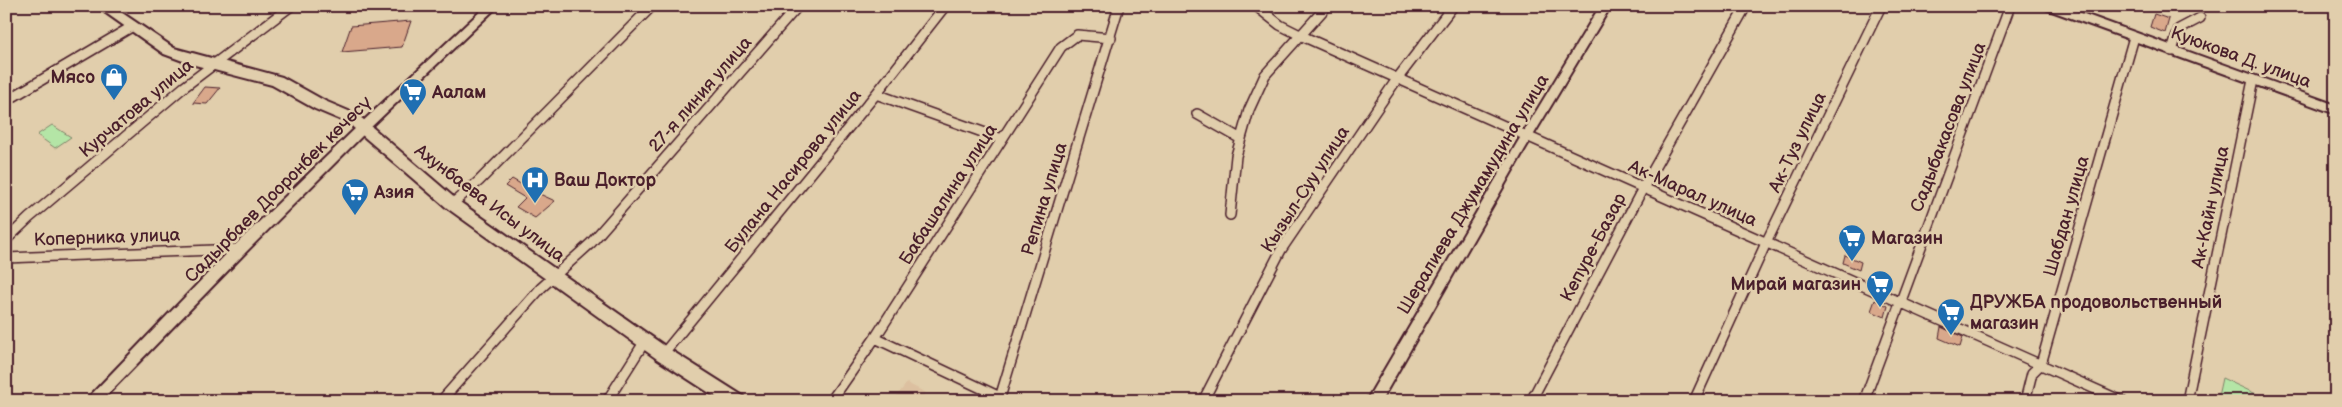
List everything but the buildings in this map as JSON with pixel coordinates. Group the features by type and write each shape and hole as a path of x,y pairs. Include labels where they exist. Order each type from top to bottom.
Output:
{"main road":[{"name":"Ахунбаева Исы улица","path":"102,6 169,50 191,59 277,81 320,105 354,119 452,204 663,354 737,401"}],"street":[{"name":"Курчатова улица","path":"6,240 28,218 184,87 291,6"},
{"name":"Садырбаев Дооронбек көчөсү","path":"92,401 240,249 364,128 494,6"},
{"path":"452,204 480,181 652,6"},
{"name":"27-я линия улица","path":"442,401 540,288 591,244 798,6"},
{"name":"Булана Насирова улица","path":"663,354 876,94 945,6"},
{"name":"Репина улица","path":"999,399 1111,38 1119,6"},
{"name":"Ак-Марал улица","path":"1256,6 1280,25 1302,36 2122,401"},
{"path":"1230,215 1236,156 1249,110 1265,75 1327,6"},
{"name":"Кызыл-Суу улица","path":"1203,401 1281,250 1397,79 1453,6"},
{"name":"Шералиева Джумамудина улица","path":"1374,401 1526,137 1606,6"},
{"name":"Кепуре-Базар","path":"1530,401 1643,188 1746,6"},
{"name":"Ак-Туз улица","path":"1694,401 1766,243 1881,6"},
{"name":"Садыбакасова улица","path":"1864,401 2010,6"},
{"name":"Куюкова Д. улица","path":"2050,6 2336,110"},
{"path":"2172,51 2179,29 2200,18"},
{"path":"6,102 133,26"},
{"name":"Бабашалина улица","path":"831,401 875,338 1061,47 1077,36 1111,38"},
{"name":"Шабдан улица","path":"2025,401 2032,373 2041,364 2134,37"},
{"name":"Ак-Кайн улица","path":"2187,401 2253,80"},
{"path":"876,94 1002,139"},
{"path":"1197,114 1241,139"},
{"name":"Коперника улица","path":"6,258 240,249"},
{"path":"875,338 999,399"},
{"path":"607,401 646,341"}],"shaded area":[{"path":"907,383 926,393 920,401 899,401 895,398"}],"green space":[{"path":"52,125 71,137 55,148 37,135"},
{"path":"2222,378 2271,401 2217,401"}],"place":[{"name":"Мясо","path":"114,101"},
{"name":"Аалам","path":"413,116"},
{"name":"Ваш Доктор","path":"535,204"},
{"name":"Азия","path":"355,216"},
{"name":"Магазин","path":"1852,262"},
{"name":"Мирай магазин","path":"1880,308"},
{"name":"ДРУЖБА продовольственный магазин","path":"1951,336"}]}
